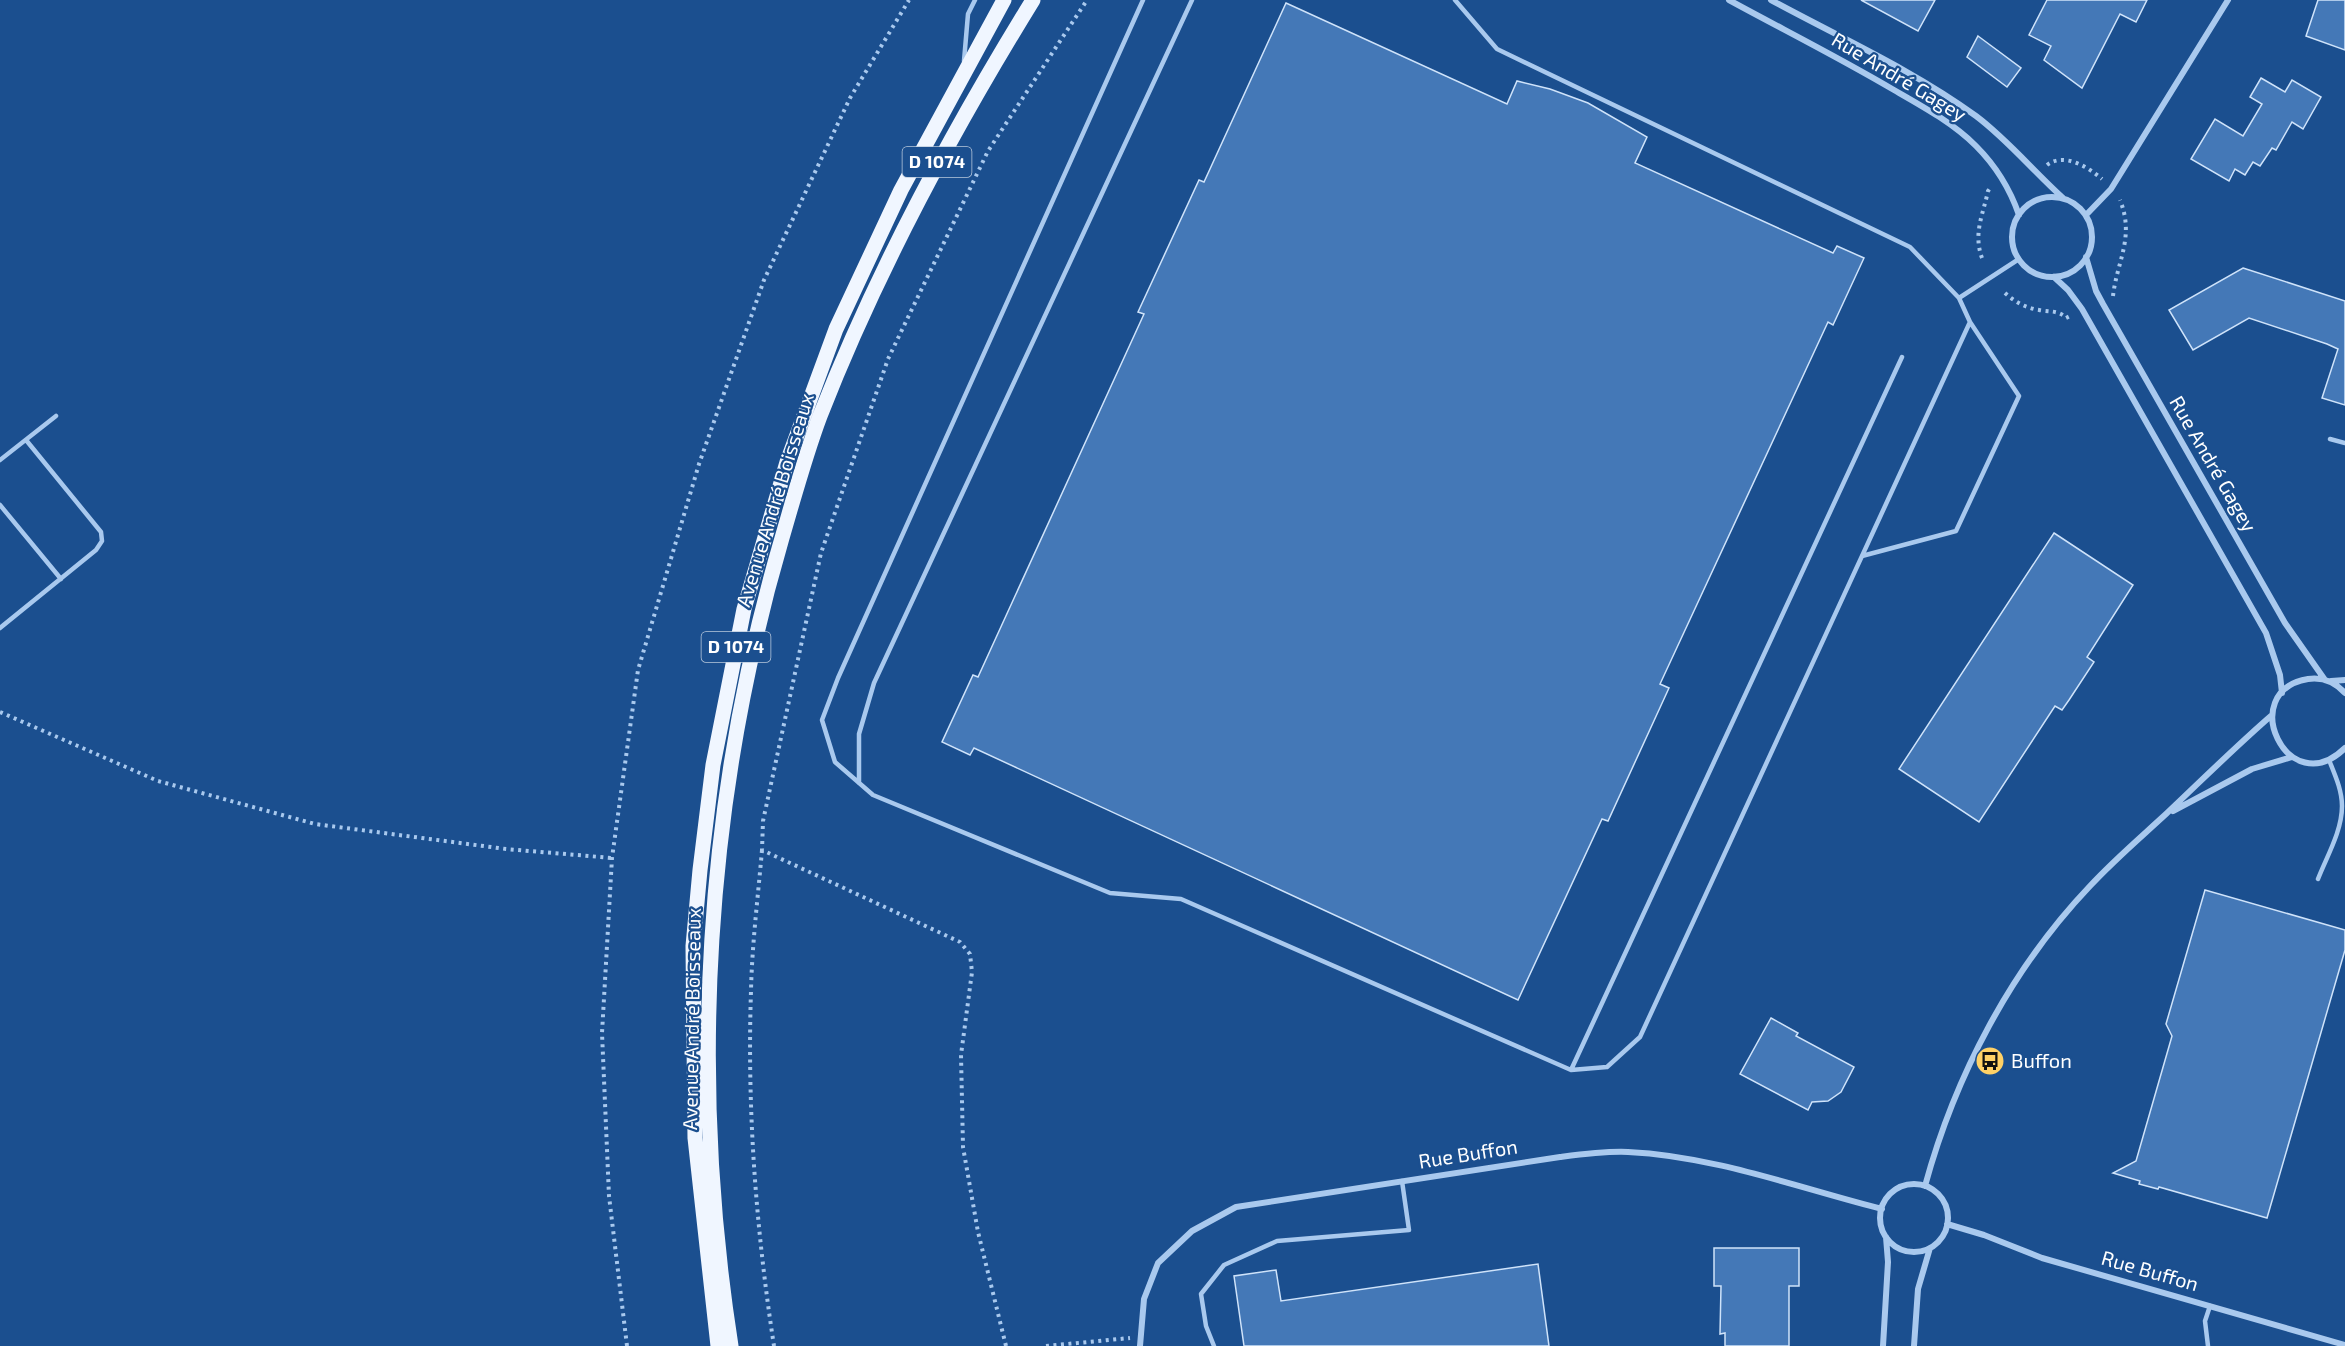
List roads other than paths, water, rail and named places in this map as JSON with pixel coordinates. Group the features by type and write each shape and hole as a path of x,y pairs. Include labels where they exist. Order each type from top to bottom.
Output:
{"main road":[{"name":"Avenue André Boisseaux","path":"718,1346 696,1149 693,946 712,765 744,609 787,462 836,329 901,190 1004,0"},
{"name":"Avenue André Boisseaux","path":"731,1346 722,1289 710,1145 709,977 724,806 756,634 818,420 854,332 897,240 936,165 1033,0"}],"street":[{"name":"Rue André Gagey","path":"1730,0 1866,74 1962,133 1978,147 2002,178 2019,215"},
{"name":"Rue André Gagey","path":"1771,0 1925,83 1976,116 2023,157 2063,198"},
{"path":"2086,215 2117,179 2228,0"},
{"path":"2063,198 2072,202 2086,215 2092,236 2086,257 2073,272 2054,277 2034,273 2019,259 2012,237 2014,226 2019,215 2027,206 2038,199 2063,198"},
{"name":"Rue André Gagey","path":"2086,257 2096,291 2284,623 2327,681 2345,693"},
{"name":"Rue André Gagey","path":"2054,277 2068,290 2082,309 2266,633 2280,675 2282,693"},
{"path":"2345,680 2327,681 2313,678 2302,680 2282,693 2272,715 2272,727 2276,739 2283,749 2304,762 2317,763 2329,760 2345,748"},
{"path":"1924,1186 1954,1099 1972,1057 2019,976 2052,931 2124,850 2164,816 2272,715"},
{"path":"2164,816 2252,769 2292,756"},
{"name":"Rue Buffon","path":"1140,1346 1144,1299 1158,1263 1192,1231 1236,1207 1560,1157 1628,1152 1712,1164 1882,1209"},
{"path":"1883,1346 1887,1262 1886,1237 1880,1218 1887,1199 1904,1186 1914,1184 1933,1190 1945,1205 1947,1224 1944,1234 1930,1248 1918,1288 1914,1346"},
{"name":"Rue Buffon","path":"1947,1224 1984,1235 2042,1258 2345,1345"},
{"path":"1886,1237 1901,1249 1911,1252 1930,1248"}],"lane":[{"path":"963,74 968,14 975,0"},
{"path":"1143,0 838,678 822,720 836,762 873,795 1110,893 1181,899 1571,1070 1607,1067 1640,1037 1970,322"},
{"path":"859,783 859,734 874,683 1192,0"},
{"path":"1455,0 1497,49 1910,247 1959,298 1970,322 2019,396 1956,531 1862,556"},
{"path":"1959,298 2019,259"},
{"path":"1571,1070 1902,357"},
{"path":"0,460 56,416"},
{"path":"2330,439 2345,443"},
{"path":"0,628 96,550 102,541 101,532 26,440"},
{"path":"0,505 61,579"},
{"path":"2318,879 2339,827 2342,807 2339,788 2329,760"},
{"path":"1214,1346 1206,1326 1201,1294 1224,1265 1277,1241 1409,1230 1402,1181"},
{"path":"2210,1306 2205,1321 2210,1345"}],"place":[{"name":"Buffon","path":"1990,1061"}]}
